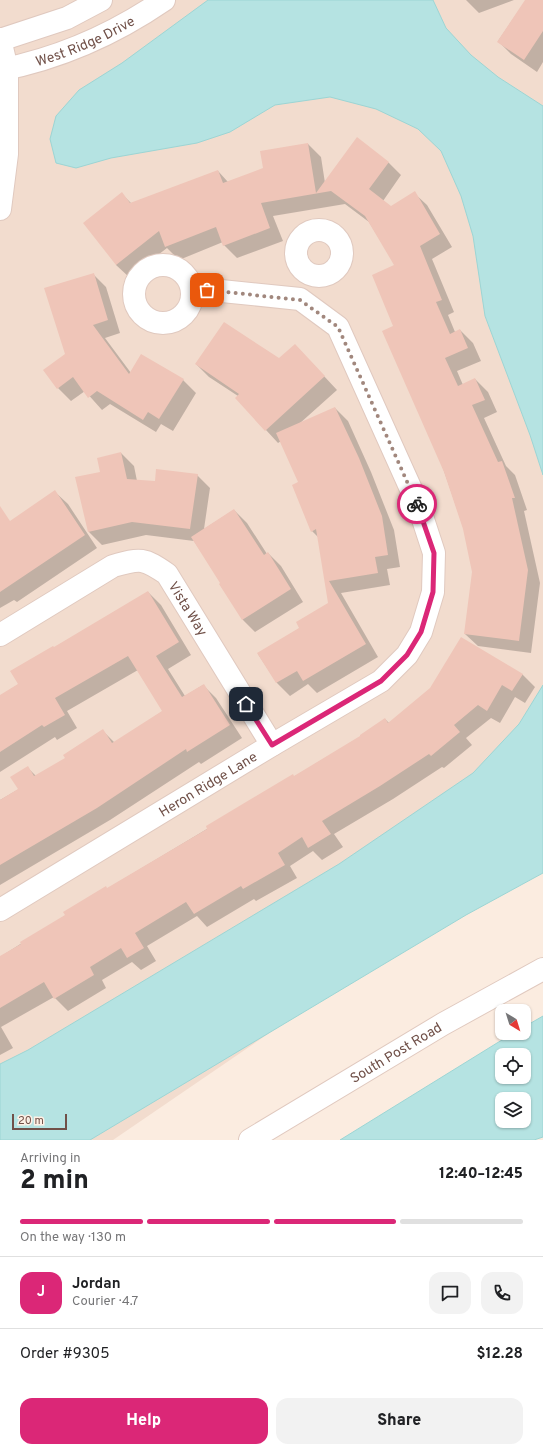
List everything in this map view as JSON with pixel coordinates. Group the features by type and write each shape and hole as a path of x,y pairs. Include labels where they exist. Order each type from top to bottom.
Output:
{"street":[{"name":"West Ridge Drive","path":"0,40 66,18 101,0"},
{"name":"West Ridge Drive","path":"4,69 54,56 94,41 147,12 164,0"},
{"path":"0,40 4,69 7,154 0,209"},
{"path":"300,300 312,274"},
{"name":"Heron Ridge Lane","path":"0,910 272,745 381,681 407,655 421,632 433,592 434,553 419,507 338,327 300,300 192,288"},
{"name":"Vista Way","path":"0,635 113,566 134,560 150,562 168,574 272,745"},
{"name":"South Post Road","path":"250,1140 443,1024 543,968"}],"shaded area":[{"path":"0,0 543,0 543,846 113,1140 0,1140"}],"water":[{"path":"208,0 433,0 446,28 471,55 498,77 543,106 543,475 530,435 485,316 473,236 461,196 441,151 418,129 376,109 330,97 275,105 230,132 197,143 111,158 76,168 56,163 50,139 56,116 79,90 122,63"},
{"path":"543,685 543,873 466,915 90,1140 0,1140 0,1064 28,1050 339,864 473,773 519,724"},
{"path":"543,1016 543,1137 534,1140 340,1140 502,1040 531,1040 531,1023"}],"building":[{"path":"525,0 543,0 543,31 524,60 497,42"},
{"path":"357,137 389,162 369,189 391,206 415,191 440,234 420,246 442,300 436,302 450,334 460,329 468,348 445,358 458,386 475,378 485,400 472,405 498,462 502,461 515,498 512,498 528,570 519,641 464,634 472,572 463,529 444,472 382,331 393,326 372,275 394,265 365,216 331,191 261,203 270,228 223,246 216,227 165,247 159,231 116,265 83,223 122,192 130,203 218,170 223,183 263,168 260,151 308,143 316,193"},
{"path":"94,273 108,320 93,325 129,374 141,354 184,379 159,419 148,412 143,420 97,391 88,398 73,377 57,389 43,370 65,354 44,288"},
{"path":"224,322 279,358 295,344 325,376 265,431 235,398 239,394 195,364"},
{"path":"335,407 359,458 382,516 388,555 375,557 378,573 329,581 366,644 303,681 297,671 276,683 257,653 299,628 296,622 328,603 316,529 311,532 292,485 298,482 276,433"},
{"path":"121,452 127,479 155,481 156,469 198,474 190,529 132,522 88,532 75,477 100,472 97,458"},
{"path":"55,490 85,535 0,592 0,506 10,521"},
{"path":"234,509 264,555 268,552 291,589 242,620 191,537"},
{"path":"148,591 179,642 156,656 182,697 204,684 230,725 187,752 186,749 97,808 0,865 0,800 18,789 10,777 28,766 34,776 65,758 63,755 103,729 112,743 162,711 128,656 55,698 65,715 44,727 42,725 0,752 0,695 18,684 10,671 53,646 54,647"},
{"path":"461,637 523,674 512,691 502,685 487,711 478,705 454,725 460,732 431,756 429,754 322,821 331,834 308,848 302,837 278,853 285,865 243,889 241,886 194,914 186,902 135,933 144,948 127,958 121,948 90,967 94,975 54,999 44,982 0,1008 0,956 65,915 63,912 207,829 206,826 293,774 294,776 360,736 385,718 388,723 430,688"}],"way so far":[{"path":"207,290 300,300 338,327 417,504"}],"route":[{"path":"246,704 272,745 381,681 407,655 421,632 433,592 434,553 417,504"}]}
